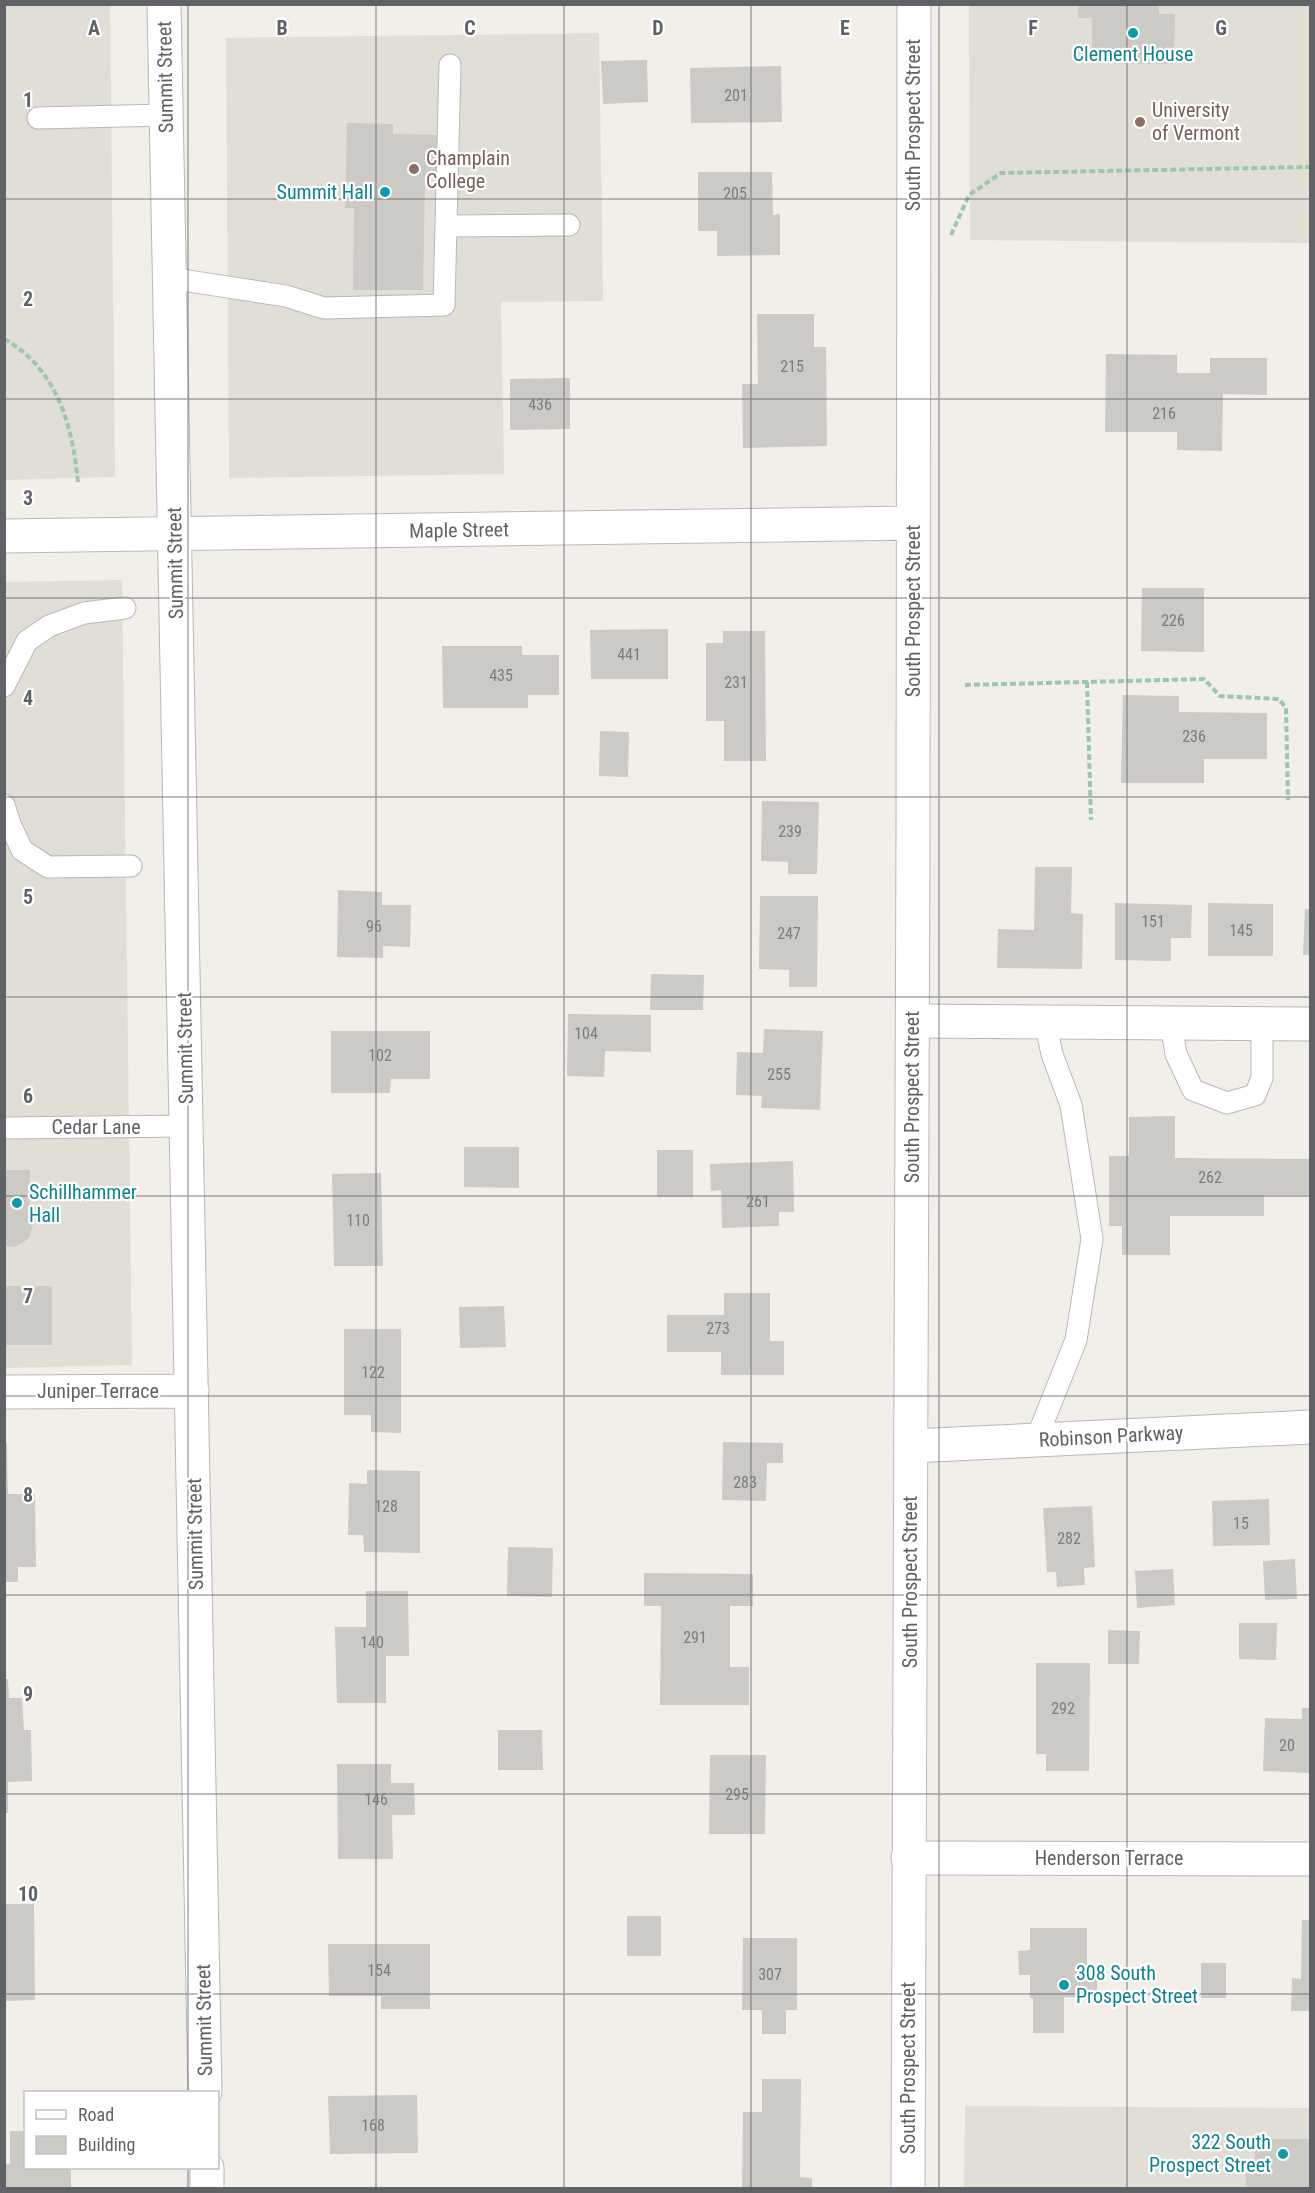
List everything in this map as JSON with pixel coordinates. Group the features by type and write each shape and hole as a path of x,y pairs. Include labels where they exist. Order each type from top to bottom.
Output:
{"street":[{"name":"Summit Street","path":"164,4 206,2091"},
{"name":"South Prospect Street","path":"908,2188 914,4"},
{"name":"Maple Street","path":"4,536 913,524"},
{"path":"913,1021 1311,1024"},
{"name":"Juniper Terrace","path":"4,1392 192,1391"},
{"name":"Robinson Parkway","path":"911,1446 1311,1426"},
{"name":"Henderson Terrace","path":"908,1858 1311,1859"},
{"path":"207,2169 207,2188"}],"lane":[{"path":"169,278 286,296 324,308 444,305 450,65"},
{"path":"38,118 166,115"},
{"path":"447,226 569,225"},
{"path":"4,686 27,641 50,626 84,612 125,608"},
{"path":"4,805 22,849 48,867 131,866"},
{"path":"1036,1440 1076,1340 1092,1239 1071,1105 1053,1054 1045,1022"},
{"path":"1171,1023 1176,1054 1193,1090 1227,1103 1255,1095 1262,1078 1262,1023"},
{"name":"Cedar Lane","path":"4,1128 187,1126"}],"path":[{"path":"912,267 947,242 969,195 1000,172 1311,167"},
{"path":"4,339 17,346 44,373 65,412 75,448 78,483"},
{"path":"965,685 1204,679 1220,696 1279,699 1286,708 1288,800"},
{"path":"1087,682 1091,820"}],"shaded area":[{"path":"4,5 110,5 115,477 5,480"},
{"name":"University of Vermont","path":"969,5 1310,5 1310,243 970,240"},
{"name":"Champlain College","path":"599,33 603,301 501,302 504,474 229,478 226,38"},
{"path":"122,580 132,1365 5,1368 4,582"},
{"path":"965,2106 1310,2108 1310,2188 964,2188"}],"building":[{"name":"Clement House","path":"1079,4 1159,4 1159,14 1175,14 1174,64 1095,63 1095,48 1092,48 1092,18 1078,18"},
{"path":"647,60 648,102 603,104 601,61"},
{"path":"781,66 782,122 691,123 690,68"},
{"name":"Summit Hall","path":"347,123 393,124 393,134 437,135 436,177 425,177 423,290 353,290 354,208 345,208"},
{"path":"698,172 772,172 773,215 780,214 780,255 717,256 717,231 698,231"},
{"path":"757,314 814,314 814,347 826,347 827,446 743,448 742,384 758,384"},
{"path":"1106,354 1177,355 1177,373 1210,373 1210,358 1267,358 1267,395 1223,394 1222,451 1177,450 1177,432 1105,432"},
{"path":"570,378 570,429 510,430 510,379"},
{"path":"1142,588 1204,588 1204,652 1141,651"},
{"path":"668,629 668,679 591,679 590,630"},
{"path":"723,631 765,631 766,761 724,761 724,721 706,721 706,643 723,643"},
{"path":"442,646 522,646 522,655 559,655 559,695 528,695 528,708 443,708"},
{"path":"1123,695 1179,696 1179,712 1267,713 1267,759 1204,759 1204,783 1121,783"},
{"path":"600,731 629,732 628,777 599,776"},
{"path":"762,801 819,802 817,874 788,874 788,862 761,861"},
{"path":"1035,867 1072,867 1071,913 1083,914 1082,969 997,968 998,929 1034,930"},
{"path":"338,890 382,892 382,905 411,905 410,947 383,946 383,958 337,957"},
{"path":"760,896 818,896 817,987 789,987 789,970 759,969"},
{"path":"1115,903 1192,905 1191,938 1171,938 1171,961 1115,960"},
{"path":"1208,903 1273,904 1273,956 1208,956"},
{"path":"1305,909 1310,909 1310,955 1303,955"},
{"path":"651,974 704,975 703,1010 650,1010"},
{"path":"568,1014 651,1015 651,1052 605,1051 604,1077 567,1076"},
{"path":"764,1029 823,1031 820,1110 761,1108 762,1096 736,1095 737,1052 763,1053"},
{"path":"331,1031 430,1031 430,1079 391,1079 390,1093 331,1093"},
{"path":"1175,1116 1175,1158 1310,1159 1310,1195 1264,1195 1264,1216 1170,1216 1170,1255 1122,1255 1122,1226 1109,1226 1109,1156 1129,1156 1129,1117"},
{"path":"464,1147 519,1147 519,1188 464,1187"},
{"path":"657,1150 693,1150 693,1197 657,1197"},
{"path":"793,1161 794,1212 779,1212 779,1226 722,1228 721,1190 711,1191 710,1164"},
{"name":"Schillhammer Hall","path":"5,1170 30,1170 29,1213 33,1223 30,1236 15,1247 5,1246"},
{"path":"381,1173 383,1266 334,1266 332,1174"},
{"path":"4,1286 52,1286 52,1345 4,1345"},
{"path":"724,1293 770,1293 770,1341 784,1341 784,1375 721,1375 721,1352 667,1352 667,1315 724,1315"},
{"path":"504,1306 506,1347 460,1348 459,1307"},
{"path":"344,1329 401,1329 401,1433 371,1432 371,1415 344,1415"},
{"path":"723,1442 783,1443 783,1463 767,1463 766,1501 722,1500"},
{"path":"4,1443 7,1443 8,1494 35,1494 36,1567 18,1567 18,1582 4,1582"},
{"path":"367,1470 420,1471 420,1553 364,1552 363,1535 348,1535 349,1483 367,1484"},
{"path":"1269,1499 1270,1545 1213,1546 1212,1501"},
{"path":"1092,1506 1095,1567 1084,1568 1085,1585 1057,1587 1056,1572 1047,1572 1043,1508"},
{"path":"508,1547 553,1548 552,1597 507,1596"},
{"path":"1295,1559 1297,1599 1265,1600 1263,1561"},
{"path":"1173,1569 1175,1605 1137,1608 1135,1571"},
{"path":"644,1573 753,1574 753,1606 730,1606 730,1667 749,1667 749,1705 660,1705 661,1606 644,1606"},
{"path":"366,1591 408,1591 409,1656 386,1656 386,1703 337,1703 335,1627 366,1627"},
{"path":"1239,1623 1277,1623 1276,1660 1239,1659"},
{"path":"1108,1630 1140,1631 1139,1664 1108,1664"},
{"path":"1036,1663 1090,1663 1089,1771 1046,1771 1046,1754 1036,1754"},
{"path":"4,1679 8,1679 9,1698 22,1698 24,1730 31,1730 32,1781 8,1782 8,1813 4,1813"},
{"path":"1302,1708 1310,1708 1310,1773 1263,1771 1265,1718 1302,1719"},
{"path":"498,1730 542,1730 543,1770 498,1770"},
{"path":"710,1755 766,1755 765,1834 709,1834"},
{"path":"337,1764 391,1764 391,1783 414,1783 415,1815 392,1815 393,1859 338,1859"},
{"path":"4,1904 34,1904 35,2000 4,2001"},
{"path":"627,1916 661,1916 661,1956 627,1956"},
{"path":"1302,1920 1310,1920 1310,2011 1291,2011 1292,1978 1301,1979"},
{"name":"308 South Prospect Street","path":"1030,1928 1087,1928 1087,1969 1097,1969 1097,1995 1087,1995 1087,1998 1064,1997 1064,2033 1033,2033 1033,1998 1030,1998 1030,1975 1019,1975 1018,1951 1030,1950"},
{"path":"743,1938 797,1938 797,2010 786,2010 786,2034 762,2034 762,2010 742,2010"},
{"path":"328,1944 430,1944 430,2009 381,2009 381,1996 329,1996"},
{"path":"1201,1963 1226,1963 1226,1998 1201,1998"},
{"path":"762,2079 801,2079 800,2177 812,2178 812,2188 742,2188 743,2112 762,2112"},
{"path":"417,2095 418,2153 330,2154 328,2096"},
{"path":"10,2131 24,2131 24,2169 71,2169 71,2188 4,2188 4,2164 10,2164"},
{"name":"322 South Prospect Street","path":"1255,2139 1310,2139 1310,2188 1246,2188 1246,2170 1255,2169"}],"place":[{"name":"Clement House","path":"1133,33"},
{"name":"University of Vermont","path":"1140,122"},
{"name":"Champlain College","path":"414,169"},
{"name":"Summit Hall","path":"385,192"},
{"name":"Schillhammer Hall","path":"17,1203"},
{"name":"308 South Prospect Street","path":"1064,1985"},
{"name":"322 South Prospect Street","path":"1283,2154"}]}
